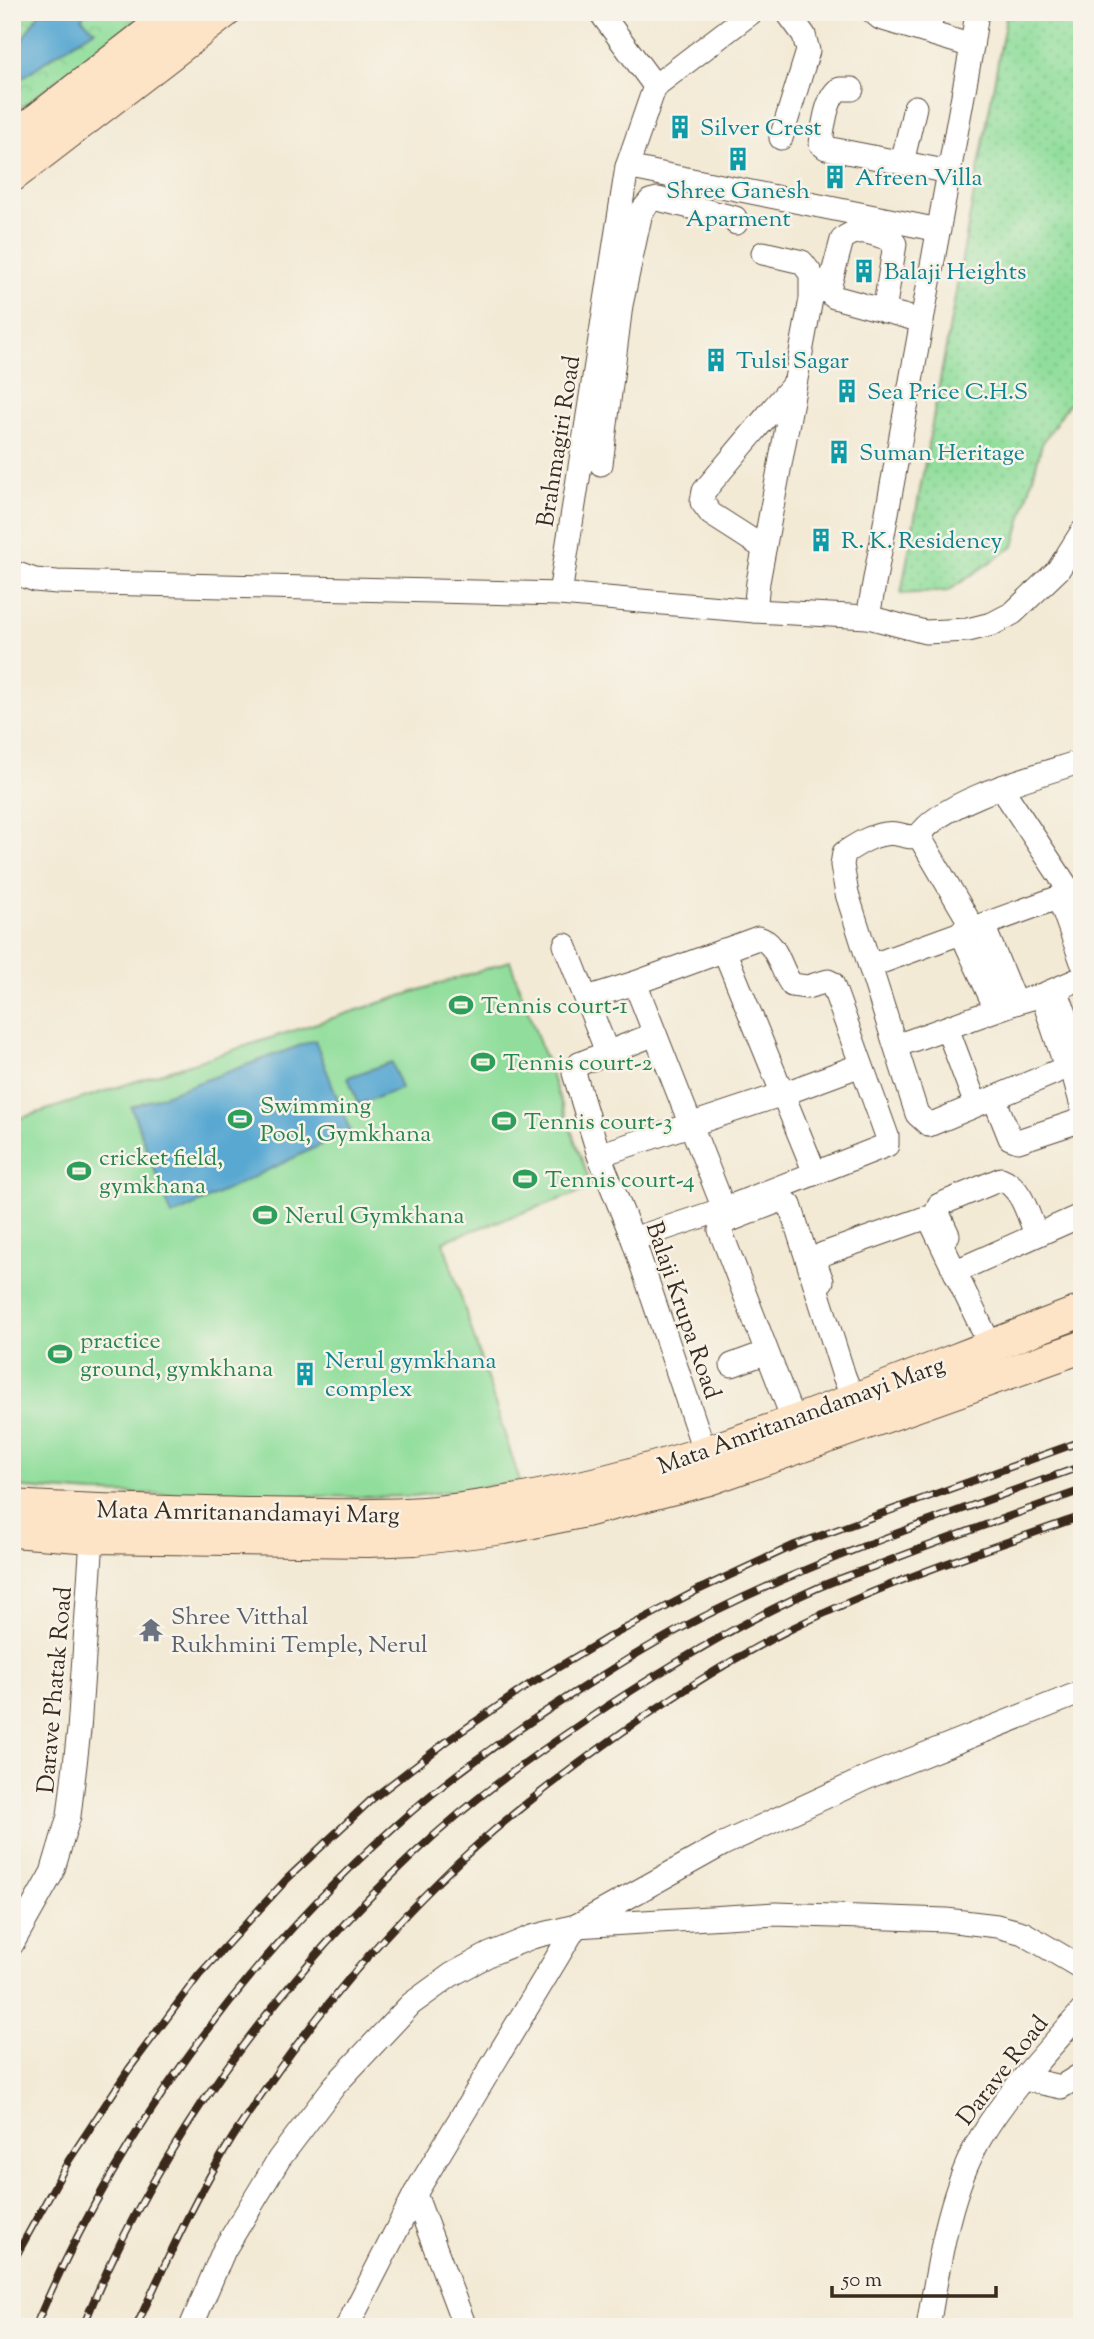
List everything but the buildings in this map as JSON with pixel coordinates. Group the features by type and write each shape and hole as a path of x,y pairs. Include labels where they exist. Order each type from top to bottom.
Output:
{"main road":[{"path":"12,139 176,12"},
{"path":"12,176 225,12"},
{"name":"Mata Amritanandamayi Marg","path":"710,1460 791,1423 860,1399 1082,1311"},
{"name":"Mata Amritanandamayi Marg","path":"12,1531 93,1524 367,1516 461,1509 501,1515 644,1471 710,1460 1082,1347"},
{"name":"Mata Amritanandamayi Marg","path":"12,1506 93,1524"}],"street":[{"path":"600,12 655,86 752,12"},
{"path":"781,138 803,82 808,51 804,35 787,12"},
{"path":"873,12 880,18 930,22 972,46"},
{"path":"868,617 950,172 976,12"},
{"name":"Brahmagiri Road","path":"560,594 614,304 627,167 655,86"},
{"path":"852,89 840,89 831,97 821,144 826,148 950,172"},
{"path":"902,163 915,107"},
{"path":"627,167 847,218 939,229"},
{"path":"601,464 614,304 640,212 650,201 657,200 735,218 736,223"},
{"path":"755,611 764,548 811,299 811,274 802,262 764,253"},
{"path":"884,311 922,321"},
{"path":"764,548 711,514 702,502 704,491 795,384"},
{"path":"12,572 35,580 57,582 560,594 755,611 868,617 925,632 968,630 992,624 1013,613 1046,583 1073,549 1082,532"},
{"path":"1075,1063 929,1125 917,1114 847,894 842,865 845,853 865,839 895,834 912,838 919,836 926,825 936,817 1001,787 1082,761"},
{"path":"1001,787 1070,893 1082,962"},
{"path":"919,836 972,928 1006,1006"},
{"path":"870,966 1070,893"},
{"path":"587,998 758,938 766,939 771,944 784,976 792,985 807,987 831,981 887,1136 887,1145 724,1209 633,1239"},
{"path":"565,945 607,1052"},
{"path":"724,950 815,1173"},
{"path":"896,1046 1049,993 1082,978"},
{"path":"635,983 724,1209"},
{"path":"1049,993 1075,1063 1082,1106"},
{"path":"947,1028 985,1101 1010,1139 1018,1141 1082,1120"},
{"name":"Balaji Krupa Road","path":"655,1034 579,1064 574,1073 599,1155 633,1239 710,1460"},
{"path":"599,1155 861,1065"},
{"path":"994,1344 937,1211 942,1202 1001,1179 1010,1182 1018,1191 1036,1234"},
{"path":"791,1423 720,1230 725,1222 776,1202 785,1201 790,1205 844,1376 860,1399"},
{"path":"963,1268 1082,1215"},
{"path":"860,1399 816,1265 818,1256 925,1218 932,1224 994,1344"},
{"path":"710,1460 654,1251 658,1247 707,1230 717,1230 762,1354 791,1423"},
{"path":"732,1365 762,1354"},
{"name":"Darave Phatak Road","path":"12,1944 52,1874 69,1816 79,1730 93,1524"},
{"path":"347,2327 415,2194 576,1926 736,1838 873,1775 1082,1692"},
{"path":"191,2327 224,2250 279,2159 335,2084 411,2004 451,1975 490,1954 532,1937 576,1926 776,1914 946,1920 997,1926 1023,1933 1082,1968"},
{"name":"Darave Road","path":"928,2327 943,2242 962,2178 981,2136 1024,2079 1082,2011"},
{"path":"1024,2079 1061,2087 1082,2074"},
{"path":"415,2194 464,2327"}],"green space":[{"path":"12,12 150,12 12,114"},
{"path":"1007,12 1082,12 1082,394 1067,406 1042,444 1014,546 948,591 901,594"},
{"name":"Nerul Gymkhana","path":"510,961 592,1188 443,1241 520,1482 414,1496 365,1497 94,1493 12,1487 12,1121"}],"water":[{"path":"40,12 84,12 82,19 95,30 12,85 12,55"},
{"name":"Swimming Pool, Gymkhana","path":"315,1040 350,1131 172,1216 131,1107"},
{"path":"392,1062 401,1089 358,1104 348,1077"}],"railway":[{"path":"12,2263 69,2160 129,2069 199,1975 288,1878 372,1799 446,1742 530,1684 609,1637 698,1590 795,1545 1082,1441"},
{"path":"35,2327 67,2257 104,2188 144,2121 188,2057 235,1995 285,1936 338,1880 441,1787 567,1697 699,1619 850,1551 1082,1466"},
{"path":"83,2327 145,2196 183,2133 268,2013 314,1957 364,1904 415,1853 484,1793 609,1705 684,1658 788,1601 833,1581 1082,1490"},
{"path":"136,2327 206,2183 233,2137 304,2035 329,2002 411,1909 505,1821 646,1716 721,1667 773,1638 889,1585 1082,1516"}],"place":[{"name":"Silver Crest","path":"680,127"},
{"name":"Shree Ganesh Aparment","path":"738,159"},
{"name":"Afreen Villa","path":"835,177"},
{"name":"Balaji Heights","path":"864,271"},
{"name":"Tulsi Sagar","path":"716,360"},
{"name":"Sea Price C.H.S","path":"847,391"},
{"name":"Suman Heritage","path":"839,452"},
{"name":"R. K. Residency","path":"821,540"},
{"name":"Tennis court-1","path":"461,1005"},
{"name":"Tennis court-2","path":"483,1062"},
{"name":"Swimming Pool, Gymkhana","path":"240,1119"},
{"name":"Tennis court-3","path":"504,1121"},
{"name":"cricket field, gymkhana","path":"79,1171"},
{"name":"Tennis court-4","path":"525,1179"},
{"name":"Nerul Gymkhana","path":"265,1215"},
{"name":"practice ground, gymkhana","path":"60,1354"},
{"name":"Nerul gymkhana complex","path":"305,1374"},
{"name":"Shree Vitthal Rukhmini Temple, Nerul","path":"151,1630"}]}
